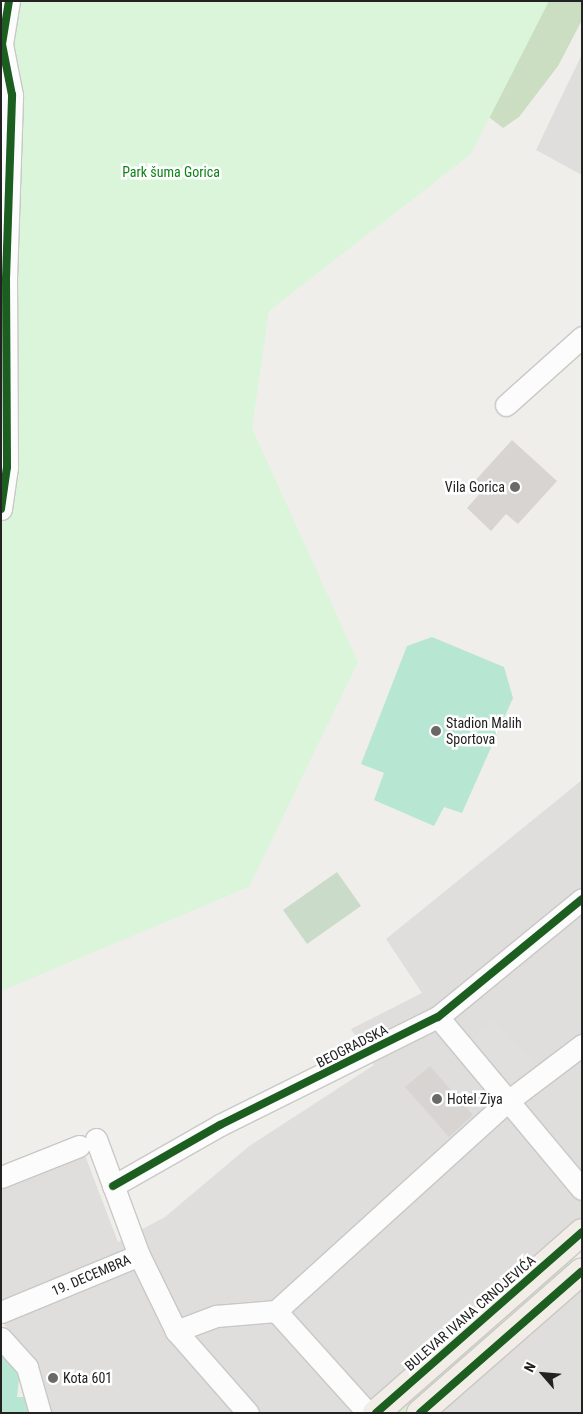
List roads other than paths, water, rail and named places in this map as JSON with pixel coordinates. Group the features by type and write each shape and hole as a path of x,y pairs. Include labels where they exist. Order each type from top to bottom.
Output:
{"main road":[{"name":"BULEVAR IVANA CRNOJEVIĆA","path":"376,1413 582,1232"},
{"path":"420,1413 582,1270"}],"street":[{"path":"1,509 7,467 6,101 2,44 9,1"},
{"path":"506,405 562,350 582,337"},
{"name":"BEOGRADSKA","path":"113,1186 220,1125 438,1017 582,900"},
{"path":"438,1017 582,1189"},
{"path":"176,1331 216,1316 276,1311 508,1101 582,1045"},
{"path":"1,1177 88,1143 113,1186"},
{"name":"19. DECEMBRA","path":"1,1312 139,1255 113,1186"},
{"path":"139,1255 176,1331 248,1413"},
{"path":"276,1311 368,1413"},
{"path":"1,1338 27,1367 40,1413"}],"place":[{"name":"Vila Gorica","path":"515,487"},
{"name":"Stadion Malih Sportova","path":"436,731"},
{"name":"Hotel Ziya","path":"437,1099"},
{"name":"Kota 601","path":"53,1378"}],"park label":[{"name":"Park šuma Gorica","path":"171,172"}]}
